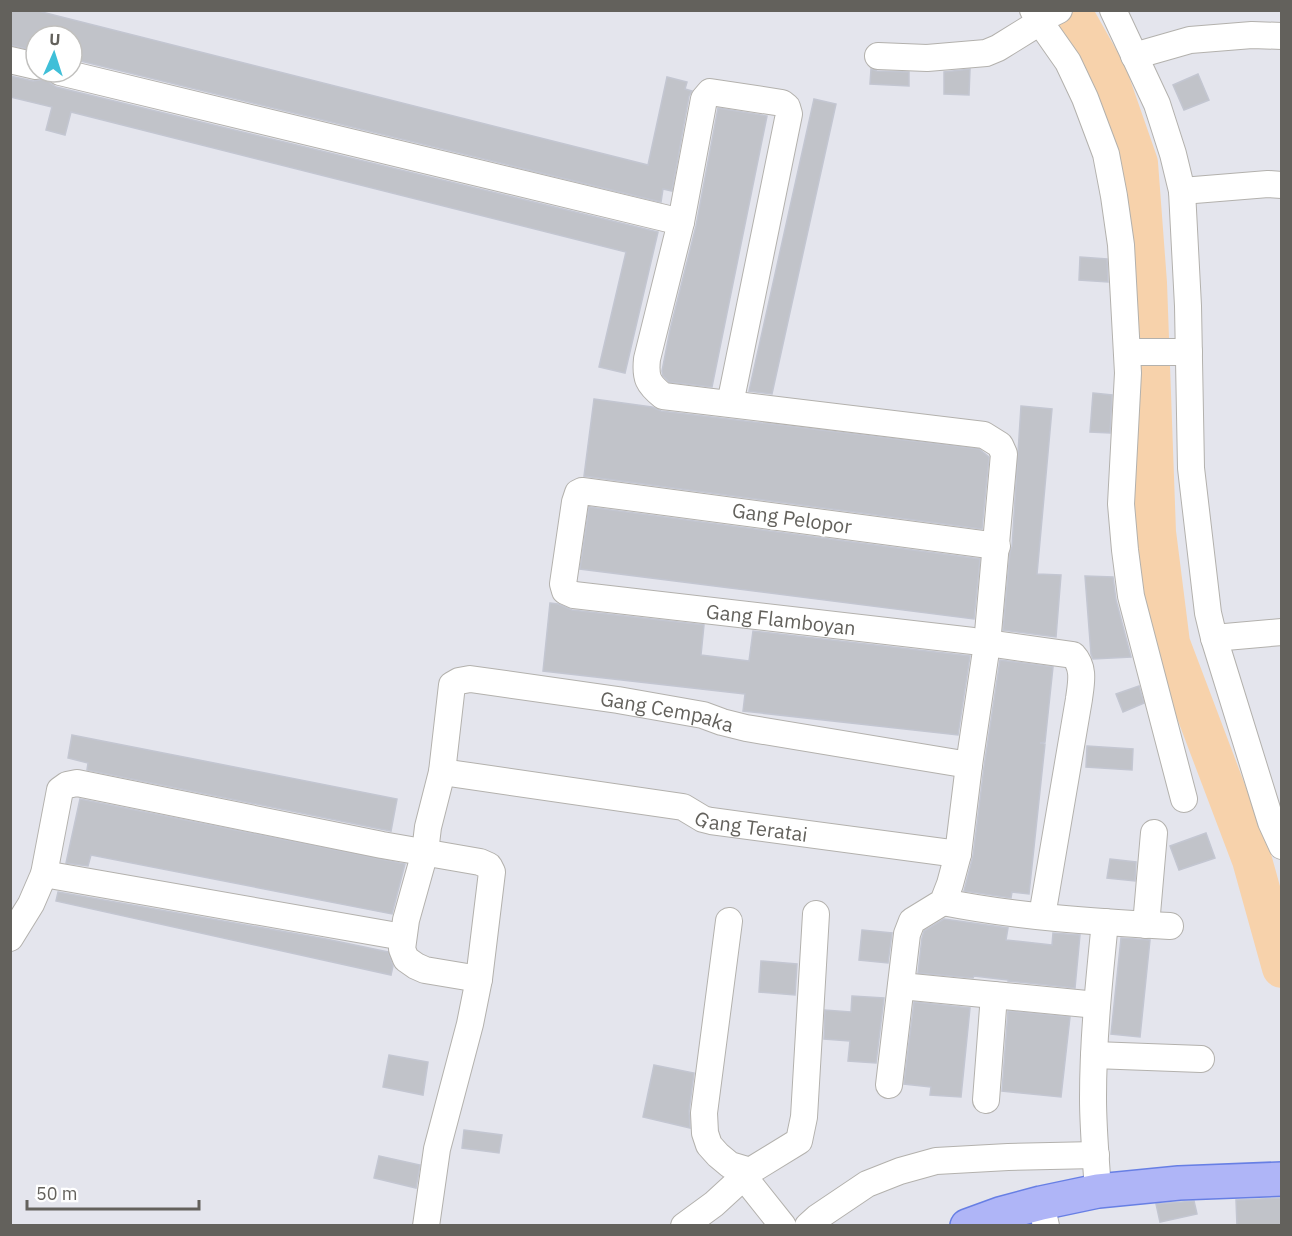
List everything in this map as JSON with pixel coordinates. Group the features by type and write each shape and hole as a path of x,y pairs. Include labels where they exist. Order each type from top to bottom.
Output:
{"main road":[{"path":"967,1226 1000,1214 1043,1214 1098,1191 1179,1183 1274,1179"}],"street":[{"path":"1113,10 1157,104 1182,191 1188,306 1179,352 1208,613 1214,638 1276,821 1281,845"},
{"path":"878,56 927,58 986,53 998,48 1045,14 1085,98 1106,154 1114,196 1131,351 1120,504 1130,584 1184,799"},
{"path":"1134,56 1190,40 1252,35 1281,36"},
{"path":"84,78 681,222"},
{"path":"730,404 789,114 788,107 782,104 710,92 704,99 681,222 647,359 648,381 654,389 663,396 984,435 1000,445 1004,454 987,644 958,854 944,902 912,921 907,934 889,1085"},
{"path":"1182,191 1281,185"},
{"path":"1131,351 1179,352"},
{"name":"Gang Pelopor","path":"574,595 565,591 563,584 576,496 586,491 997,546"},
{"name":"Gang Flamboyan","path":"574,595 1073,655 1082,672 1079,699 1042,916"},
{"path":"1214,638 1281,632"},
{"name":"Gang Cempaka","path":"442,772 452,685 470,679 618,700 703,715 746,728 969,765"},
{"path":"442,772 402,949 406,959 425,970 479,979"},
{"name":"Gang Teratai","path":"442,772 683,807 711,821 958,854"},
{"path":"10,939 31,904 44,874 60,790 67,785 77,783 382,845 480,862 489,866 492,872 479,979 470,1024 437,1149 426,1226"},
{"path":"944,902 1042,916 1158,925 1154,833"},
{"path":"44,874 403,937"},
{"path":"684,1226 714,1204 747,1174 799,1141 802,1128 816,914"},
{"path":"729,921 704,1113 705,1133 709,1145 718,1155 747,1174 783,1226"},
{"path":"1098,1191 1093,1100 1094,1055 1096,1005 1106,922"},
{"path":"901,986 1096,1005"},
{"path":"986,1100 994,995"},
{"path":"1094,1055 1202,1059"},
{"path":"808,1226 867,1184 900,1171 936,1161 1008,1156 1096,1155"}],"building":[{"path":"10,10 34,10 648,165 667,77 687,82 685,89 692,91 689,96 672,191 663,189 661,202 84,62 84,24 24,24 24,48 10,45"},
{"path":"871,69 909,72 909,86 870,84"},
{"path":"970,69 969,95 944,94 944,72"},
{"path":"1198,74 1209,100 1184,110 1173,85"},
{"path":"10,76 24,79 24,84 52,84 56,87 658,232 625,373 599,367 626,252 71,112 65,135 46,130 52,107 10,97"},
{"path":"814,99 836,104 772,394 749,391"},
{"path":"718,108 767,116 712,387 669,382 663,376 662,371 696,226"},
{"path":"1080,257 1107,259 1108,282 1079,280"},
{"path":"1093,393 1112,395 1110,433 1090,432"},
{"path":"594,399 652,407 661,411 979,449 989,457 982,529 584,476"},
{"path":"1021,406 1052,409 1037,574 1061,575 1056,637 1003,630 1012,547"},
{"path":"589,507 980,559 974,619 580,569"},
{"path":"1085,576 1113,577 1116,600 1131,657 1093,659"},
{"path":"550,603 572,610 704,625 701,655 749,661 753,631 970,656 958,735 743,711 745,694 543,671"},
{"path":"1000,660 1053,667 1045,742 1040,743 1045,744 1029,894 1012,892 1011,898 964,891 973,856"},
{"path":"1139,686 1144,703 1123,712 1116,694"},
{"path":"72,735 397,799 391,831 87,770 88,763 68,758"},
{"path":"1087,746 1133,749 1132,770 1086,767"},
{"path":"80,799 405,864 392,914 91,855 88,866 66,863"},
{"path":"1206,833 1215,858 1179,870 1170,846"},
{"path":"1110,859 1136,862 1135,881 1107,878"},
{"path":"58,892 388,952 393,966 391,975 56,901"},
{"path":"944,919 1008,928 1006,940 1052,945 1053,933 1080,935 1075,988 974,976 973,978 918,973 924,931"},
{"path":"862,930 892,933 888,963 859,960"},
{"path":"1121,938 1150,940 1140,1037 1111,1034"},
{"path":"761,961 797,964 795,995 759,992"},
{"path":"852,996 884,998 876,1063 848,1061 850,1041 824,1039 825,1010 851,1012"},
{"path":"914,1002 970,1008 961,1097 930,1095 931,1087 904,1084"},
{"path":"1008,1011 1070,1017 1061,1097 1002,1091"},
{"path":"389,1055 428,1062 423,1095 383,1087"},
{"path":"654,1065 694,1073 689,1111 690,1128 643,1117"},
{"path":"464,1130 502,1135 499,1153 462,1148"},
{"path":"379,1156 420,1165 416,1188 374,1178"},
{"path":"1281,1198 1281,1226 1237,1226 1236,1200"},
{"path":"1194,1201 1197,1214 1160,1222 1156,1204"}],"waterway":[{"path":"1071,10 1107,74 1138,163 1147,283 1156,532 1170,643 1252,860 1282,968"}]}
